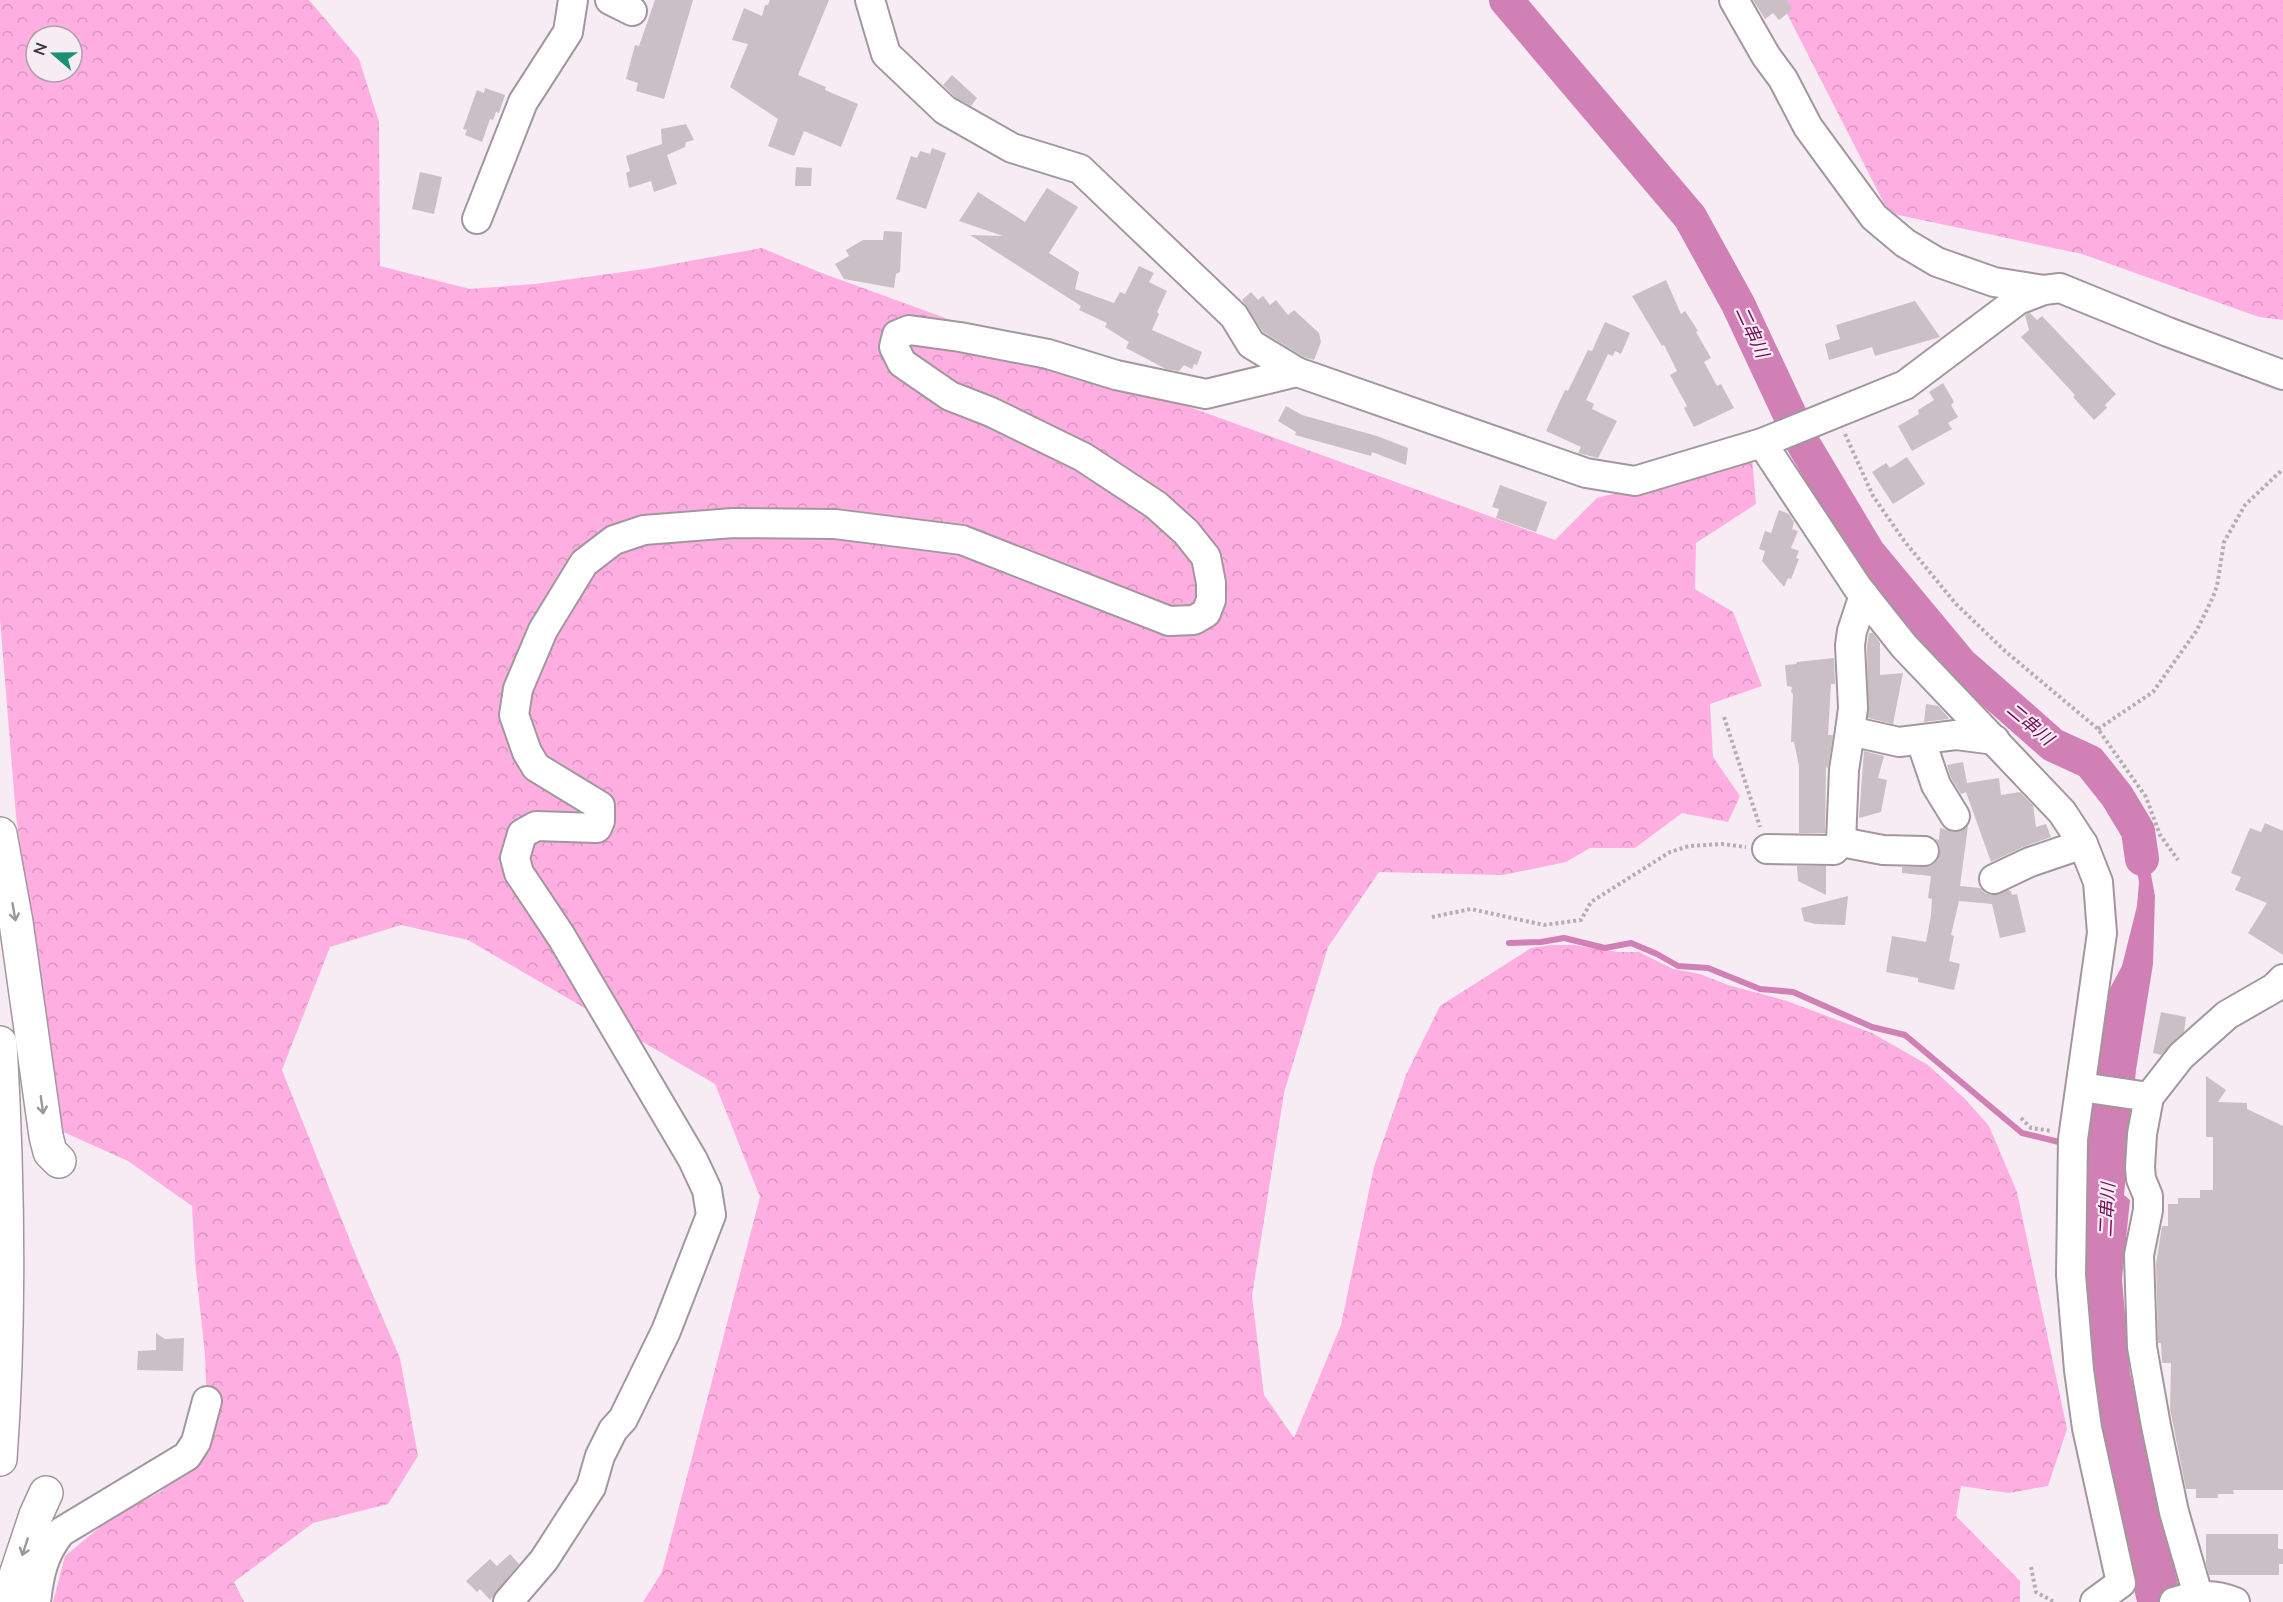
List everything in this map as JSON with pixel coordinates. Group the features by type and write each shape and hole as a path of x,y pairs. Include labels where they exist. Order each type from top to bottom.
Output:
{"highway":[{"path":"0,834 16,922 46,1136 50,1152 59,1161"},
{"path":"0,1043 4,1114 6,1279 0,1459"},
{"path":"7,1602 36,1515 46,1493"}],"street":[{"path":"477,219 523,102 568,32 573,0"},
{"path":"870,0 886,54 945,110 1012,148 1080,170 1234,316 1251,344 1297,372 1586,473 1635,481 1762,443 1836,414 1905,385 2018,300 2044,290 2060,288 2283,375"},
{"path":"1734,0 1766,56 1783,79 1808,127 1874,217 1905,243 1937,262 1994,282 2044,290"},
{"path":"508,1602 544,1560 591,1487 600,1456 613,1430 623,1419 666,1331 711,1215 707,1190 693,1160 561,936 519,873 515,858 522,834 536,826 597,828 600,821 600,806 536,767 527,752 514,715 518,689 543,630 584,563 614,540 644,530 733,523 835,524 962,540 1169,621 1194,620 1206,614 1211,600 1211,583 1206,557 1186,532 1156,505 1083,457 991,412 950,396 902,363 894,347 897,334 909,330 982,341 1048,354 1116,375 1206,394 1297,372"},
{"path":"1762,443 1864,595 1904,646 2062,812 2083,844 2098,882 2102,933 2073,1135 2071,1275 2079,1370 2087,1428 2121,1583 2095,1602"},
{"path":"1767,849 1834,850 1841,842 1844,770 1853,708 1850,645 1852,631 1864,595"},
{"path":"1850,731 1899,742 1956,735 1995,740"},
{"path":"1921,741 1936,784 1955,816"},
{"path":"1841,842 1883,850 1924,851"},
{"path":"1994,879 2030,862 2083,844"},
{"path":"2235,1602 2210,1594 2189,1598 2142,1347 2139,1254 2148,1210 2148,1196 2141,1179 2142,1134 2149,1097 2181,1056 2227,1015 2274,988 2283,979"},
{"path":"2081,1087 2149,1097"},
{"path":"36,1602 39,1570 50,1545 61,1532 187,1456 196,1442 207,1401"}],"path":[{"path":"1836,414 1873,496 1905,542 1956,604 2006,651 2098,729 2146,797 2160,835 2178,860"},
{"path":"2098,729 2153,692 2197,630 2217,586 2224,542 2245,505 2283,469"},
{"path":"1432,917 1471,909 1544,925 1581,920 1591,902 1670,852 1689,846 1722,844 1767,849 1724,717"},
{"path":"2020,1118 2031,1128 2073,1135"},
{"path":"2031,1567 2037,1592 2054,1602"}],"green space":[{"path":"0,0 309,0 359,59 379,122 380,266 470,289 535,284 645,269 762,248 819,272 1555,540 1597,498 1752,458 1756,504 1696,543 1695,589 1733,612 1762,686 1710,704 1713,757 1740,796 1728,822 1682,813 1635,848 1590,848 1566,862 1503,875 1379,872 1328,947 1284,1093 1252,1296 1264,1395 1294,1438 1341,1325 1374,1167 1406,1075 1440,1006 1531,948 1575,945 1618,952 1639,952 1673,969 1700,974 1728,985 1787,1001 1872,1033 1928,1065 1965,1099 1989,1126 2017,1192 2067,1429 2048,1486 2009,1493 1961,1486 1956,1516 2020,1581 2020,1602 643,1602 662,1572 760,1197 715,1084 468,940 401,925 330,947 282,1070 357,1258 400,1358 418,1456 388,1504 313,1523 234,1582 244,1602 53,1602 65,1556 111,1518 162,1491 208,1436 205,1355 192,1206 128,1161 59,1130 46,1021 16,816 0,619"},
{"path":"1780,0 2283,0 2283,320 2259,317 2082,254 1889,213"}],"water":[{"path":"2133,815 2148,849 2155,896 2153,964 2136,1070 2124,1195 2130,1200 2122,1279 2130,1373 2182,1602 2137,1602 2099,1439 2081,1253 2084,1145 2108,992 2122,966 2137,906 2139,882 2135,858 2122,819"}],"building":[{"path":"655,0 693,0 664,99 636,91 638,83 626,79 635,45 639,46"},
{"path":"770,0 829,0 798,75 858,104 841,147 804,131 794,156 768,146 778,119 730,87 748,44 732,40 744,8 762,16 765,5 768,5"},
{"path":"1753,0 1789,0 1787,1 1793,9 1779,20 1773,13 1765,19"},
{"path":"952,75 977,98 971,106 955,97 943,85"},
{"path":"485,88 505,95 499,113 496,112 493,120 490,119 482,142 465,135 467,130 463,129 477,90 484,93"},
{"path":"686,124 694,140 686,142 685,147 667,155 677,184 654,192 651,181 629,188 626,173 630,171 626,156 662,144 661,129"},
{"path":"932,148 946,153 926,209 896,199 911,156 917,158 920,151 930,154"},
{"path":"796,167 812,168 811,186 795,186"},
{"path":"420,172 442,177 434,214 412,209"},
{"path":"1047,188 1078,207 1049,253 1079,272 1075,289 1114,303 1120,292 1125,294 1139,266 1154,273 1149,282 1167,291 1152,330 1202,352 1197,365 1194,364 1192,369 1184,365 1179,371 1166,369 1126,348 1129,342 1105,327 1107,323 1079,310 1081,306 970,235 1003,236 959,221 978,192 1025,222"},
{"path":"884,231 902,232 900,272 896,274 894,288 844,279 835,264 849,256 846,250 863,240 883,240"},
{"path":"1666,280 1681,314 1685,311 1711,358 1704,362 1717,386 1721,384 1734,408 1694,427 1684,408 1687,406 1670,375 1677,371 1664,345 1662,346 1632,296"},
{"path":"1251,292 1258,300 1263,296 1270,305 1276,300 1288,315 1294,310 1319,333 1321,342 1314,360 1304,357 1263,332 1242,300"},
{"path":"1915,301 1940,337 1875,356 1872,347 1829,360 1825,344 1840,339 1836,325"},
{"path":"2030,313 2037,320 2042,316 2116,394 2105,405 2107,408 2094,420 2073,397 2075,395 2021,337 2029,330 2025,315"},
{"path":"1605,322 1630,333 1621,354 1615,351 1613,356 1608,354 1586,400 1594,404 1592,409 1617,421 1598,458 1578,453 1581,447 1546,431 1565,390 1568,391 1588,350 1592,351"},
{"path":"1943,383 1954,402 1951,405 1958,417 1948,423 1952,429 1912,451 1898,426 1919,414 1918,410 1934,400 1929,392"},
{"path":"1286,406 1302,415 1377,436 1408,448 1406,465 1372,452 1371,456 1295,435 1296,432 1278,421"},
{"path":"1907,457 1925,484 1893,504 1872,472 1886,463 1890,468"},
{"path":"1500,485 1547,502 1536,532 1496,518 1499,509 1492,507"},
{"path":"1779,510 1789,514 1794,522 1792,529 1798,531 1791,548 1799,551 1796,558 1799,559 1791,579 1788,578 1784,587 1762,561 1765,551 1759,549 1765,531 1771,533"},
{"path":"1869,633 1873,633 1880,643 1880,675 1903,673 1893,724 1868,718 1867,646"},
{"path":"1834,658 1835,684 1831,684 1828,735 1833,735 1828,768 1826,767 1825,833 1799,833 1799,766 1794,742 1791,742 1793,694 1792,687 1787,686 1785,665"},
{"path":"1926,704 1938,706 1948,719 1924,722"},
{"path":"1864,751 1884,756 1878,778 1887,780 1881,812 1859,818"},
{"path":"1963,762 1967,783 1999,778 2001,795 2020,792 2033,805 2036,827 2046,824 2051,837 1991,862 1966,792 1961,794 1951,778 1947,765"},
{"path":"2265,823 2283,831 2283,955 2248,933 2267,903 2235,890 2241,877 2231,873 2250,828 2261,832"},
{"path":"1968,826 1960,886 1980,888 1992,895 2008,890 2012,895 2017,894 2026,932 2000,938 1992,904 1959,901 1951,935 1954,936 1949,961 1960,964 1954,990 1918,982 1918,978 1886,972 1892,936 1926,942 1931,915 1932,899 1928,898 1931,876 1902,873 1902,867 1932,865 1938,860 1940,852 1939,844 1935,839 1939,840 1940,828 1956,832"},
{"path":"1797,866 1826,866 1826,895 1798,881"},
{"path":"1848,896 1845,925 1815,924 1804,921 1801,908"},
{"path":"2161,1012 2186,1017 2184,1032 2161,1055 2153,1053"},
{"path":"2206,1076 2226,1090 2218,1102 2247,1103 2247,1109 2283,1126 2283,1490 2233,1490 2234,1494 2218,1494 2218,1498 2196,1498 2196,1489 2186,1489 2170,1409 2171,1363 2162,1363 2161,1343 2158,1343 2156,1264 2162,1226 2168,1226 2168,1204 2178,1204 2178,1198 2200,1198 2200,1190 2213,1190 2213,1137 2206,1137"},
{"path":"156,1333 165,1339 184,1338 183,1371 137,1370 138,1351 156,1350"},
{"path":"2206,1534 2278,1534 2278,1549 2283,1549 2283,1564 2279,1564 2279,1575 2209,1575 2206,1564"},
{"path":"510,1554 519,1564 490,1600 480,1589 477,1592 466,1581 490,1559 497,1566"}],"waterway":[{"name":"二串川","path":"1506,0 1690,217 1738,304 1804,445 1868,552 1961,664 2053,745 2090,762 2117,796 2138,831 2142,859"},
{"path":"1509,943 1541,942 1564,938 1605,948 1631,943 1678,966 1708,968 1760,989 1793,992 1872,1027 1905,1035 2022,1133 2063,1143"}]}
